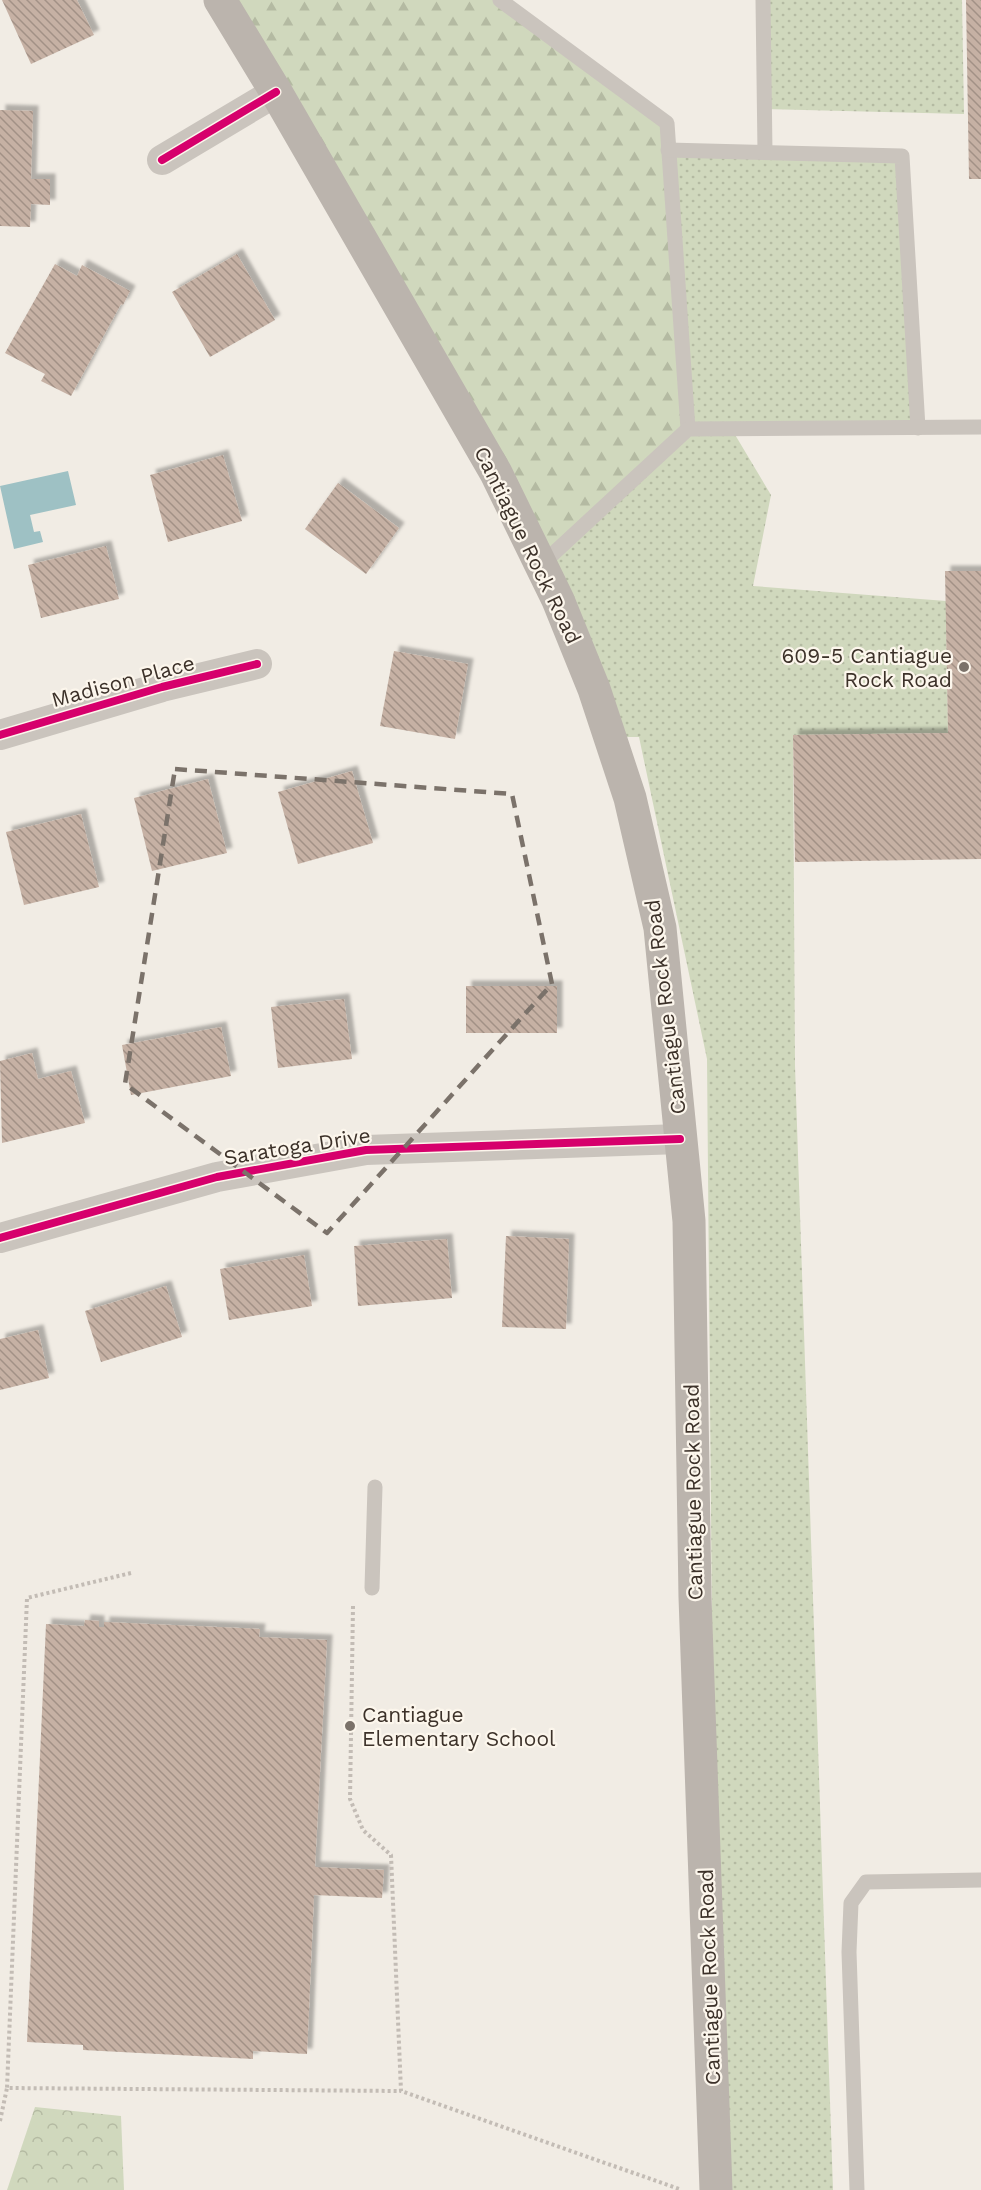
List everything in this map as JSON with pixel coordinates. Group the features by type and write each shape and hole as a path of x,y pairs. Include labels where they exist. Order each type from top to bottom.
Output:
{"main road":[{"name":"Cantiague Rock Road","path":"220,0 276,92 496,473 541,565 594,689 630,798 660,928 689,1221 694,1597 716,2190"}],"street":[{"path":"162,160 276,92"},
{"name":"Madison Place","path":"0,735 162,687 257,664"},
{"name":"Saratoga Drive","path":"0,1238 217,1177 366,1150 680,1139"}],"lane":[{"path":"500,0 667,123 688,429"},
{"path":"763,0 765,152"},
{"path":"668,150 902,156 918,428"},
{"path":"541,565 688,429 981,427"},
{"path":"372,1588 375,1487"},
{"path":"857,2190 850,1960 851,1903 866,1882 981,1880"}],"path":[{"path":"0,2121 7,2088 27,1598 131,1573"},
{"path":"353,1599 350,1800 363,1830 391,1854 400,2091"},
{"path":"7,2088 400,2091 682,2190"}],"highlighted area":[{"path":"175,769 512,794 552,984 327,1233 125,1084"}],"green space":[{"path":"220,0 500,0 667,123 688,429 541,565"},
{"path":"763,0 962,0 964,114 764,109"},
{"path":"668,150 902,156 918,428 734,433 771,495 753,586 946,601 948,733 793,735 795,1066 833,2190 717,2190 707,1059 639,737 610,737 541,565"},
{"path":"35,2107 121,2116 124,2190 7,2190"}],"water":[{"path":"68,471 76,505 30,515 34,532 40,531 43,542 14,549 0,486"}],"building":[{"path":"2,0 77,0 94,35 31,64"},
{"path":"966,0 981,0 981,179 969,179"},
{"path":"0,110 33,111 31,179 50,179 50,205 31,204 30,227 0,226"},
{"path":"237,254 275,320 210,357 172,292"},
{"path":"55,264 77,276 82,265 130,291 71,396 41,381 45,374 5,353"},
{"path":"223,455 242,521 168,542 150,475"},
{"path":"338,483 399,528 366,574 305,529"},
{"path":"106,546 119,599 41,618 28,565"},
{"name":"609-5 Cantiague Rock Road","path":"945,571 981,571 981,859 795,862 793,735 948,733"},
{"path":"394,651 468,664 455,739 380,726"},
{"path":"352,771 373,843 298,864 278,792"},
{"path":"208,779 227,853 152,871 134,798"},
{"path":"81,814 99,887 24,905 6,832"},
{"path":"466,986 557,986 557,1033 466,1033"},
{"path":"344,999 352,1059 278,1068 271,1007"},
{"path":"221,1027 231,1076 131,1095 122,1045"},
{"path":"32,1053 38,1079 71,1071 85,1123 2,1143 0,1061"},
{"path":"506,1236 569,1239 566,1329 502,1327"},
{"path":"447,1239 452,1298 358,1306 354,1246"},
{"path":"304,1255 312,1306 229,1320 220,1269"},
{"path":"166,1286 182,1337 101,1362 85,1311"},
{"path":"38,1330 49,1378 0,1390 0,1339"},
{"path":"85,1620 99,1621 99,1627 104,1627 104,1622 260,1629 259,1637 327,1640 315,1867 384,1870 382,1898 314,1895 307,2054 253,2051 253,2059 83,2050 83,2045 27,2042 46,1624 84,1626"}],"cycle path":[{"path":"162,160 276,92"},
{"path":"0,735 162,687 257,664"},
{"path":"0,1238 217,1177 366,1150 680,1139"}],"place":[{"name":"609-5 Cantiague Rock Road","path":"964,667"},
{"name":"Cantiague Elementary School","path":"350,1726"}]}
